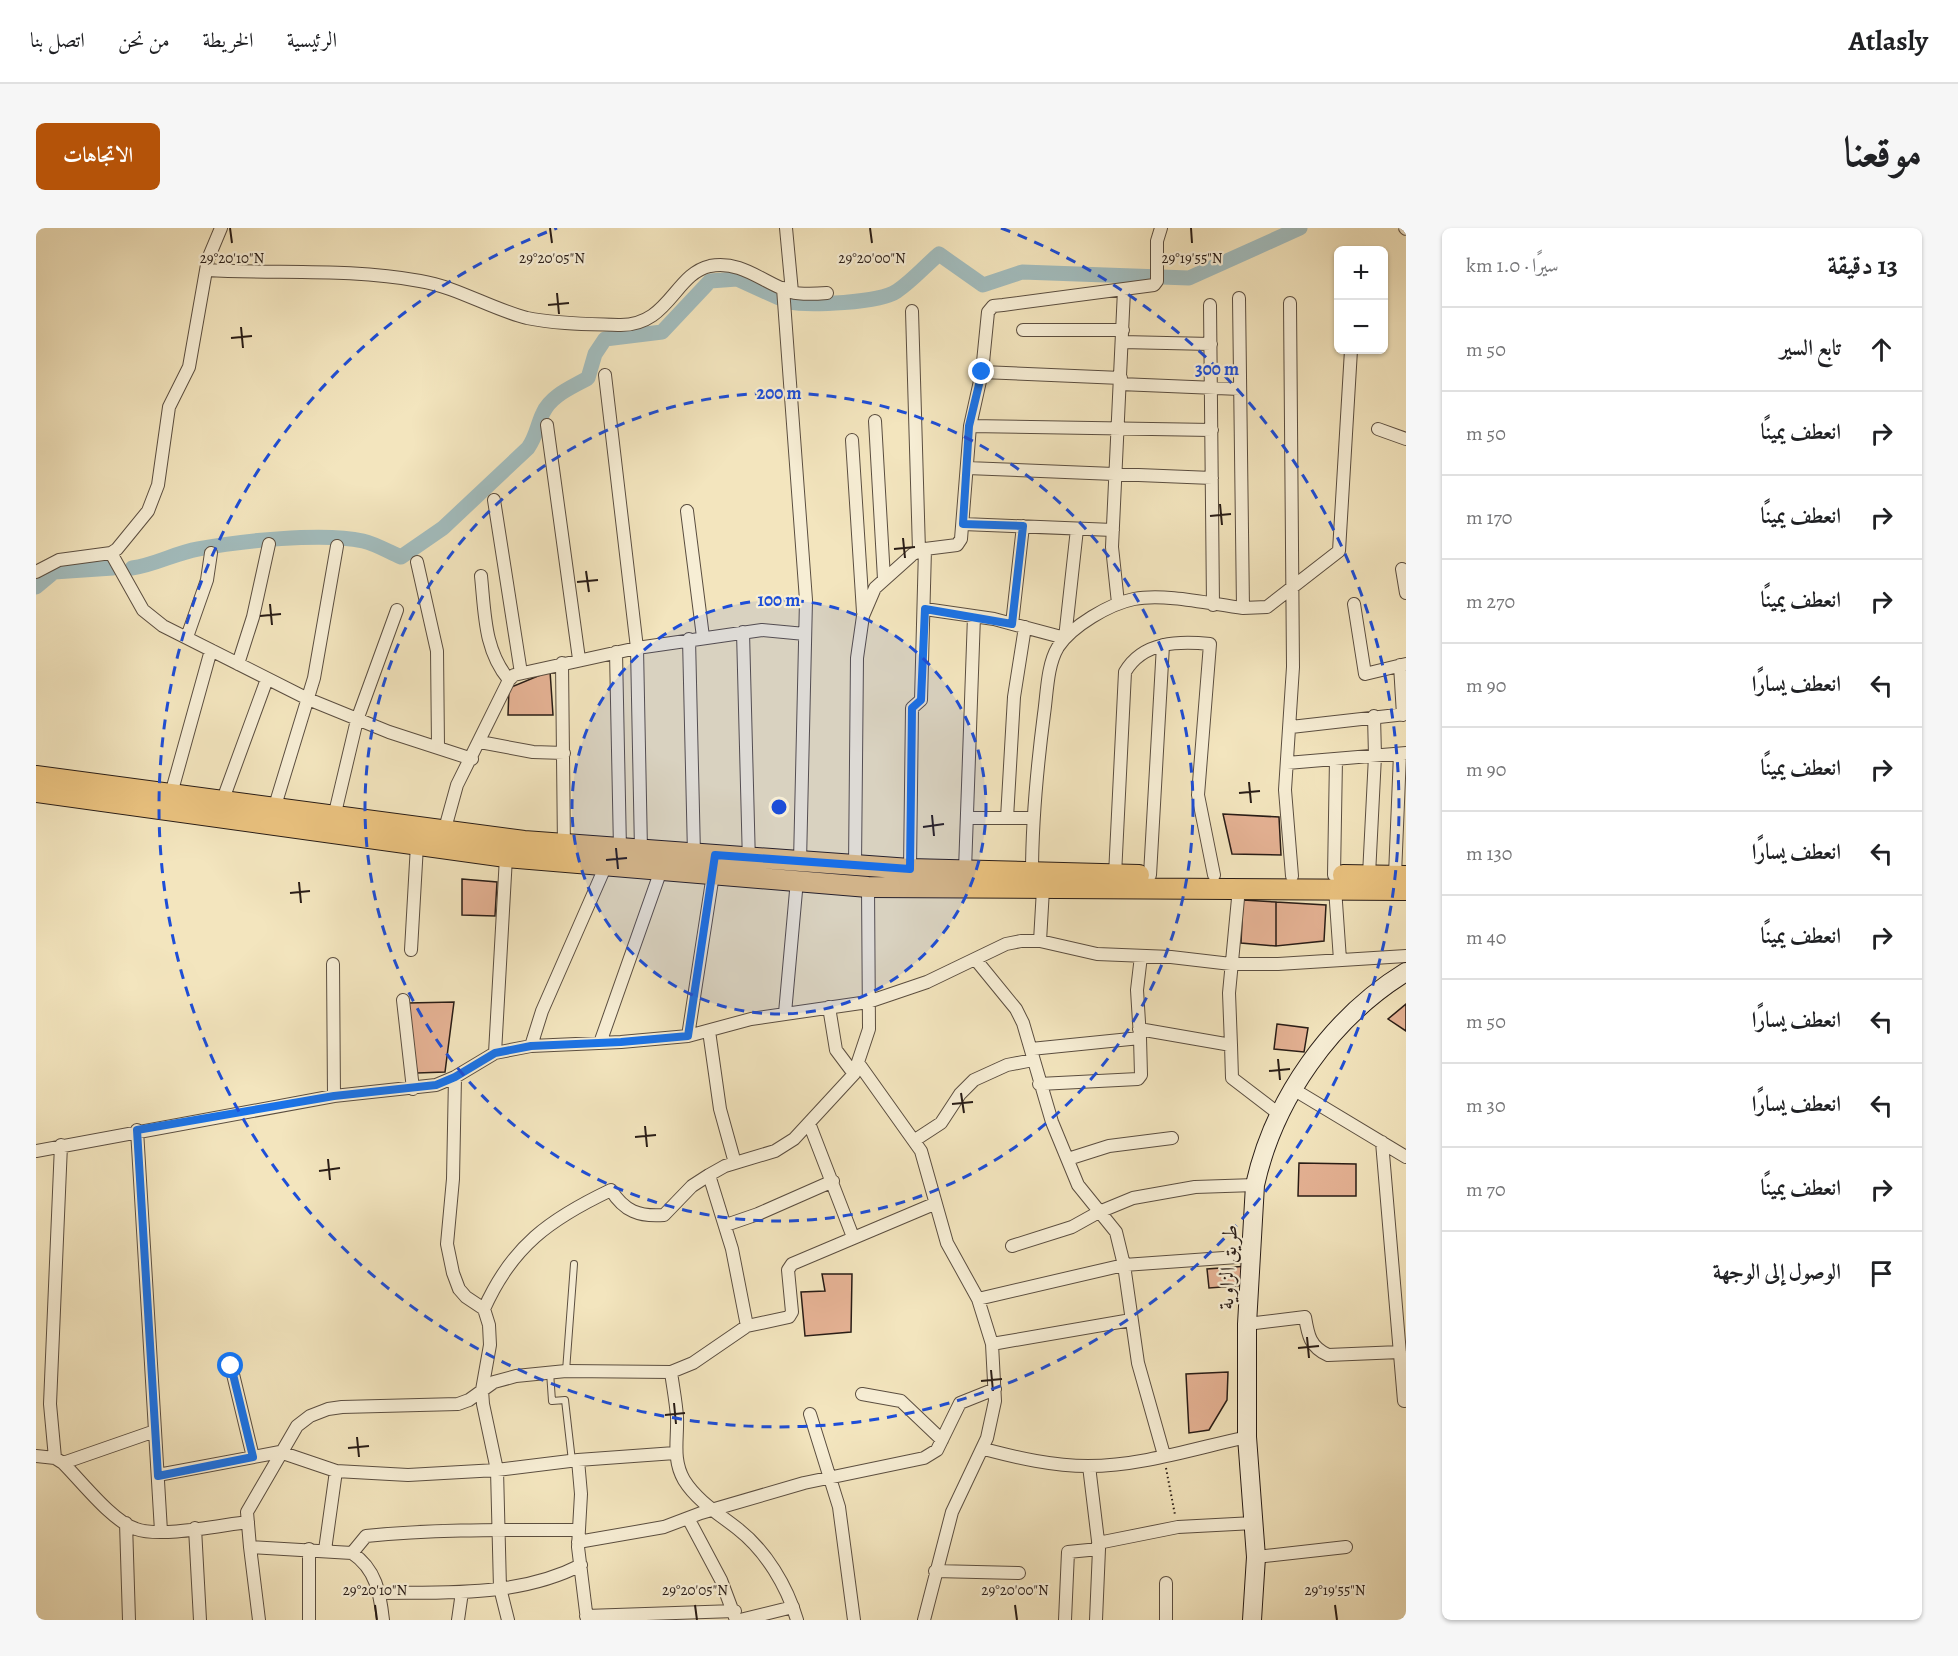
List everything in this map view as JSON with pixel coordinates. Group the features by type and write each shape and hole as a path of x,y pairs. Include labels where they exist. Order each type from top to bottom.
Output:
{"main road":[{"path":"36,776 444,832 564,854 606,866 661,870 715,865 799,871 868,887 1103,879 1150,875 1292,876 1335,882 1369,875 1402,880"},
{"path":"36,792 506,857 620,849 694,854 715,865"},
{"path":"799,871 855,866 965,870 1037,881"},
{"path":"1103,879 1239,888 1402,880"}],"street":[{"path":"36,572 59,560 111,553 122,545 148,511 158,485 169,407 189,367 211,249 220,228"},
{"path":"785,1013 799,871 806,600 786,228"},
{"path":"863,616 875,588 884,579 922,550 957,545 961,539 969,426 982,372 987,312 993,306 1151,286 1157,277 1157,241 1161,228"},
{"path":"207,270 348,271 389,275 453,290 528,318 617,325 635,325 653,316 688,279 712,266 741,268 788,290 827,293"},
{"path":"1118,603 1114,573 1113,530 1124,290"},
{"path":"1239,298 1243,608"},
{"path":"1290,303 1291,727 1287,763 1286,809 1292,876"},
{"path":"1210,305 1213,605"},
{"path":"910,869 912,708 921,700 925,609 912,311"},
{"path":"1023,330 1211,344"},
{"path":"925,609 974,616 1065,638 1118,603 1146,598 1243,608 1267,607 1340,551 1351,354"},
{"path":"982,372 1240,389"},
{"path":"605,375 637,648 641,850"},
{"path":"875,420 884,579"},
{"path":"547,425 579,659"},
{"path":"969,426 1212,430"},
{"path":"1378,429 1406,439"},
{"path":"852,440 863,616 857,658 855,866"},
{"path":"967,468 1212,478"},
{"path":"494,500 521,673"},
{"path":"687,511 703,637"},
{"path":"963,524 1113,530"},
{"path":"1012,624 1023,526"},
{"path":"1040,942 1033,818 1053,660 1065,638 1077,529"},
{"path":"238,664 253,617 269,544"},
{"path":"274,809 284,768 314,678 337,546"},
{"path":"187,637 207,580 211,552"},
{"path":"111,553 143,610 154,620 308,699 357,720 472,759"},
{"path":"417,562 437,651 438,746"},
{"path":"1402,568 1406,593"},
{"path":"481,576 488,645 500,669 509,680"},
{"path":"1291,727 1404,714 1403,664 1365,674 1354,604"},
{"path":"334,817 357,720 397,610"},
{"path":"965,870 974,616"},
{"path":"1007,818 1014,697 1025,627"},
{"path":"444,832 457,784 472,759 509,680 521,673 579,659 703,637 778,629 805,633"},
{"path":"743,632 748,867"},
{"path":"689,639 694,854"},
{"path":"1103,879 1125,672 1143,652 1178,642 1210,644 1198,795 1214,875"},
{"path":"1150,875 1163,645"},
{"path":"171,794 211,650"},
{"path":"616,652 620,849"},
{"path":"562,663 564,854"},
{"path":"222,802 267,678"},
{"path":"1369,875 1376,756 1374,716"},
{"path":"480,742 533,752 564,753"},
{"path":"1287,763 1403,753 1402,880"},
{"path":"1336,759 1335,882 1340,960"},
{"path":"967,818 1033,818"},
{"path":"411,950 417,845"},
{"path":"495,1053 506,857"},
{"path":"688,1036 715,865"},
{"path":"531,1046 542,1011 606,866"},
{"path":"600,1043 661,870"},
{"path":"484,1309 496,1282 511,1261 568,1211 611,1190 619,1203 636,1214 664,1215 692,1186 709,1174 735,1163 775,1151 794,1139 810,1123 857,1069 868,1029 868,887"},
{"path":"1239,888 1231,964 1232,1078 1279,1114"},
{"path":"36,1150 334,1096 413,1089 455,1077 495,1053 531,1046 688,1036 751,1019 868,1002 927,982 1006,944 1040,942 1097,954 1231,964 1406,956"},
{"path":"1039,1084 1138,1079 1141,1075 1137,990 1142,956"},
{"path":"976,960 1016,1009 1032,1054 1039,1084 1078,1185 1116,1232 1124,1266 1138,1363 1164,1455"},
{"path":"333,964 334,1096"},
{"name":"طريق الزاوية","path":"1252,1620 1256,1557 1247,1437 1247,1324 1255,1185 1267,1139 1293,1089 1332,1034 1389,982 1406,972"},
{"path":"403,1000 413,1089"},
{"path":"829,1007 836,1050 857,1069 921,1150 934,1204 947,1244 978,1299 992,1344 995,1389 993,1412 984,1449 952,1512 924,1620"},
{"path":"710,1031 720,1109 735,1163"},
{"path":"915,1140 941,1123 960,1094 974,1080 1032,1054 1140,1034 1231,1045"},
{"path":"455,1077 453,1179 447,1244 459,1289 484,1309 489,1325 490,1345 482,1390 497,1470 500,1588 508,1620"},
{"path":"1293,1089 1406,1157"},
{"path":"810,1123 853,1237"},
{"path":"137,1130 161,1532"},
{"path":"1068,1159 1108,1146 1172,1138"},
{"path":"1382,1142 1391,1268 1402,1346 1404,1401"},
{"path":"61,1146 50,1404 59,1461 135,1529 161,1532 248,1521"},
{"path":"709,1174 726,1225 747,1326"},
{"path":"726,1225 758,1214 833,1181"},
{"path":"1012,1246 1072,1227 1126,1200 1160,1192 1221,1185 1255,1185"},
{"path":"259,1620 247,1512 297,1426 328,1409 458,1404 502,1379 550,1372 671,1372 693,1364 747,1326 766,1320 789,1317 792,1312 789,1267 853,1237 934,1204"},
{"path":"978,1299 1124,1266 1252,1256"},
{"path":"1247,1324 1305,1317 1309,1338 1317,1351 1328,1356 1402,1346"},
{"path":"992,1344 1131,1320"},
{"path":"231,1366 253,1457"},
{"path":"671,1372 676,1408 675,1453 685,1480 712,1510 741,1531 763,1557 785,1588 797,1620"},
{"path":"352,1553 366,1536 455,1530 578,1536 655,1529 712,1510 831,1477 924,1458 937,1450 960,1404 995,1389"},
{"path":"862,1394 901,1401 942,1440"},
{"path":"810,1414 839,1507 854,1620"},
{"path":"36,1456 59,1461 155,1431"},
{"path":"984,1449 1040,1462 1089,1466 1164,1455 1247,1437"},
{"path":"158,1476 280,1452 336,1471 408,1475 497,1470 575,1460 675,1453"},
{"path":"575,1460 581,1494 578,1536 586,1618 737,1617 793,1607"},
{"path":"1089,1466 1099,1546 1096,1620"},
{"path":"325,1550 336,1471"},
{"path":"688,1518 737,1617"},
{"path":"126,1523 129,1620"},
{"path":"1065,1620 1068,1552 1178,1527 1254,1523"},
{"path":"195,1528 200,1620"},
{"path":"250,1547 352,1553 364,1561 380,1593 383,1620"},
{"path":"1256,1557 1346,1547"},
{"path":"309,1549 309,1620"},
{"path":"380,1593 462,1592 500,1588 549,1579 580,1565"},
{"path":"935,1571 1019,1573"},
{"path":"1166,1583 1166,1620"},
{"path":"458,1620 462,1592"}],"lane":[{"path":"566,1371 574,1264"},
{"path":"550,1372 552,1401 565,1400 575,1460"}],"path":[{"path":"1164,1455 1178,1527"}],"building":[{"path":"550,671 553,715 508,715 509,688"},
{"path":"1223,814 1279,817 1281,855 1232,854"},
{"path":"462,879 497,882 495,916 462,915"},
{"path":"1243,900 1276,902 1276,946 1241,943"},
{"path":"1276,902 1326,905 1324,941 1276,946"},
{"path":"454,1002 445,1072 417,1073 408,1003"},
{"path":"1406,1004 1406,1031 1388,1019"},
{"path":"1277,1024 1308,1028 1304,1052 1274,1049"},
{"path":"1299,1163 1356,1164 1356,1196 1298,1196"},
{"path":"1248,1266 1248,1285 1209,1288 1207,1269"},
{"path":"822,1274 852,1274 851,1332 805,1336 801,1292 825,1291"},
{"path":"1228,1372 1227,1400 1209,1430 1189,1433 1186,1374"}],"waterway":[{"path":"788,302 812,304 861,301 888,295 908,283 939,254 983,285 1022,272 1189,278 1300,228"},
{"path":"132,568 198,549 304,537 346,538 363,541 401,557 443,528 528,448 541,417 551,401 588,378 595,354 605,339 662,332 710,281 737,279 779,298"},
{"path":"36,587 54,572 113,568"}],"route":[{"path":"231,1366 253,1457 158,1476 137,1130 334,1096 422,1088 455,1077 471,1065 495,1053 531,1046 688,1036 714,874 715,855 910,869 912,708 921,700 925,609 994,619 1012,624 1023,526 963,524 969,426 982,372"}]}
